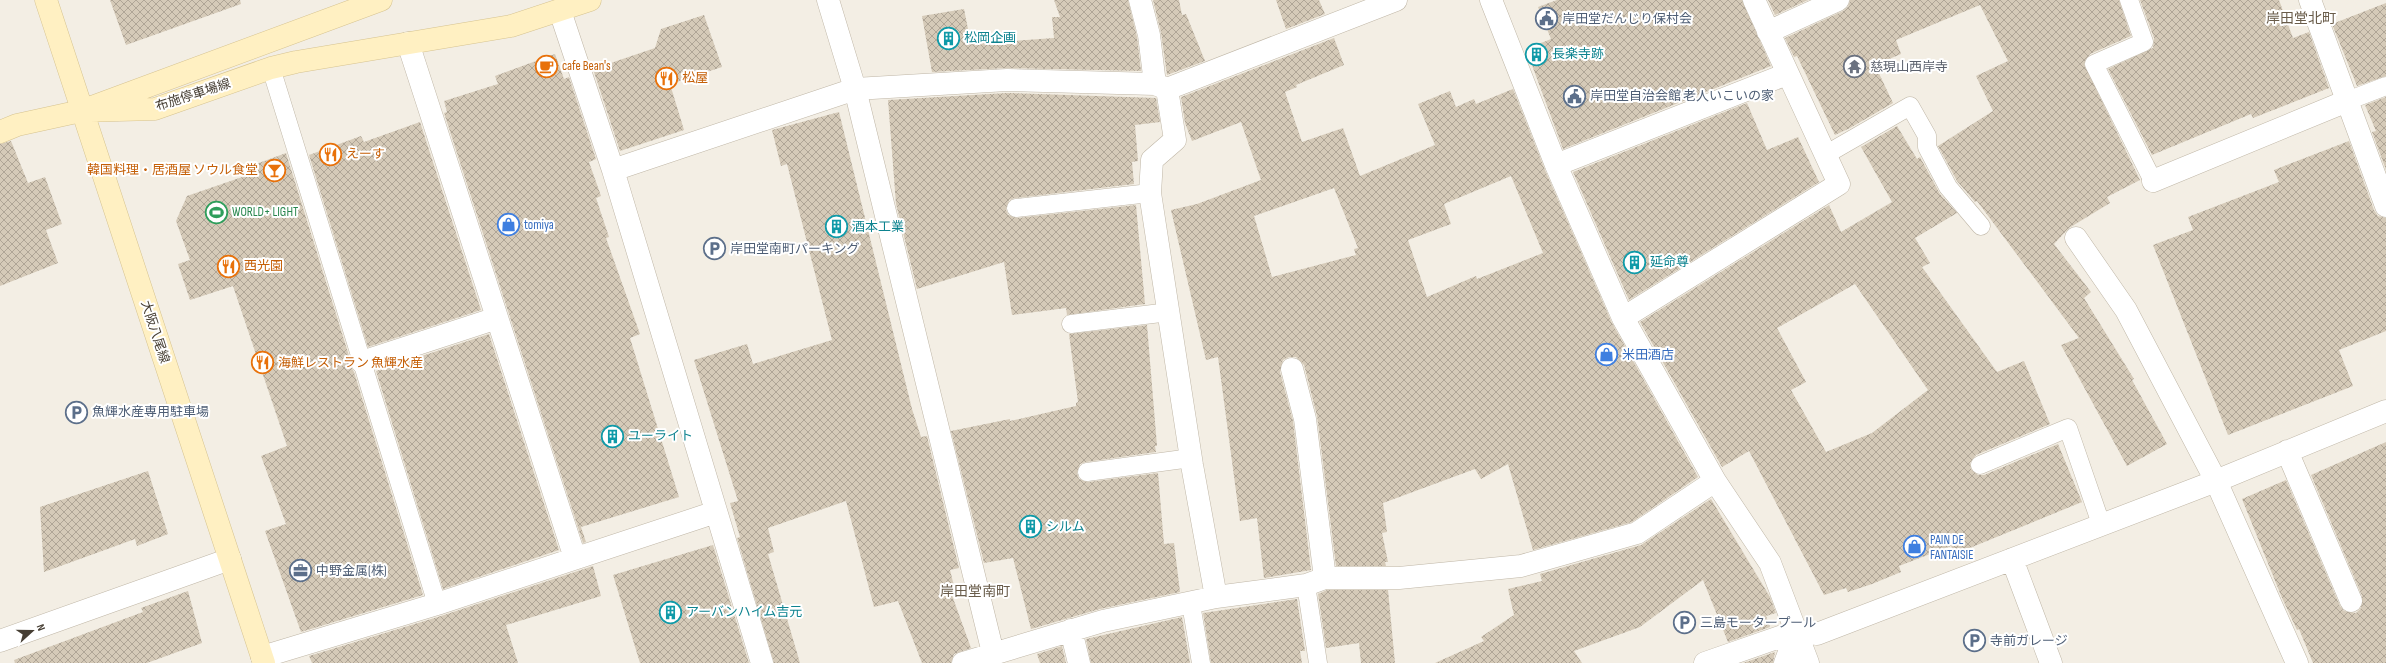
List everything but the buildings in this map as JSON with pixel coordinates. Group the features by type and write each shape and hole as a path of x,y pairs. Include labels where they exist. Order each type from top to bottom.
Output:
{"main road":[{"name":"大阪八尾線","path":"46,0 81,111 263,660"},
{"name":"布施停車場線","path":"81,111 155,109 271,68 296,62 511,26 590,0"},
{"name":"布施停車場線","path":"81,111 368,2"},
{"path":"0,132 17,125 81,111"}],"street":[{"path":"828,0 855,89 993,653"},
{"path":"1140,0 1175,140 1152,160 1150,193 1191,458 1216,597"},
{"path":"613,170 855,89 1007,80 1161,86 1396,0"},
{"path":"1623,318 1839,184 1754,0"},
{"path":"1768,32 1838,0"},
{"path":"2310,0 2386,206"},
{"path":"1496,2 1556,165 1623,318 1715,481 1770,563 1797,630 1808,663"},
{"path":"560,11 613,170 762,663"},
{"path":"408,43 575,558"},
{"path":"1556,165 1787,74"},
{"path":"2153,181 2347,101"},
{"path":"2076,238 2126,310 2216,480 2297,663"},
{"path":"362,362 497,318"},
{"path":"1292,369 1305,419 1315,582"},
{"path":"1704,663 1797,630 1816,634 2216,480 2386,411"},
{"path":"2287,451 2351,601"},
{"path":"963,663 1103,621 1191,604 1216,597 1315,582 1399,578 1521,566 1637,533 1715,481"},
{"path":"263,660 716,512"},
{"path":"0,641 230,559"},
{"path":"2012,559 2051,663"},
{"path":"1071,630 1079,663"},
{"path":"1785,663 1797,630"}],"lane":[{"path":"2129,0 2144,42 2094,64 2153,181"},
{"path":"271,68 437,604"},
{"path":"2347,101 2386,86"},
{"path":"1825,155 1910,106 1927,136 1927,147 1948,187 1981,226"},
{"path":"1016,208 1150,193"},
{"path":"1071,324 1169,312"},
{"path":"1980,465 2068,428 2101,524"},
{"path":"1087,472 1191,458"},
{"path":"1315,582 1318,663"},
{"path":"1191,604 1201,663"}],"place":[{"name":"岸田堂だんじり保村会","path":"1547,19"},
{"name":"松岡企画","path":"948,38"},
{"name":"長楽寺跡","path":"1537,54"},
{"name":"cafe Bean's","path":"546,66"},
{"name":"慈現山西岸寺","path":"1854,67"},
{"name":"松屋","path":"666,78"},
{"name":"岸田堂自治会館 老人いこいの家","path":"1575,96"},
{"name":"えーす","path":"330,154"},
{"name":"韓国料理・居酒屋 ソウル食堂","path":"274,170"},
{"name":"WORLD+ LIGHT","path":"217,212"},
{"name":"tomiya","path":"508,225"},
{"name":"酒本工業","path":"836,227"},
{"name":"岸田堂南町パーキング","path":"714,249"},
{"name":"延命尊","path":"1634,262"},
{"name":"西光園","path":"229,266"},
{"name":"米田酒店","path":"1607,355"},
{"name":"海鮮レストラン 魚輝水産","path":"262,363"},
{"name":"魚輝水産専用駐車場","path":"76,412"},
{"name":"ユーライト","path":"612,436"},
{"name":"シルム","path":"1031,527"},
{"name":"PAIN DE FANTAISIE","path":"1915,547"},
{"name":"中野金属(株)","path":"301,571"},
{"name":"アーバンハイム吉元","path":"671,612"},
{"name":"三島モータープール","path":"1684,623"},
{"name":"寺前ガレージ","path":"1974,641"}],"district":[{"name":"岸田堂北町","path":"2301,18"},
{"name":"岸田堂南町","path":"975,591"}]}
